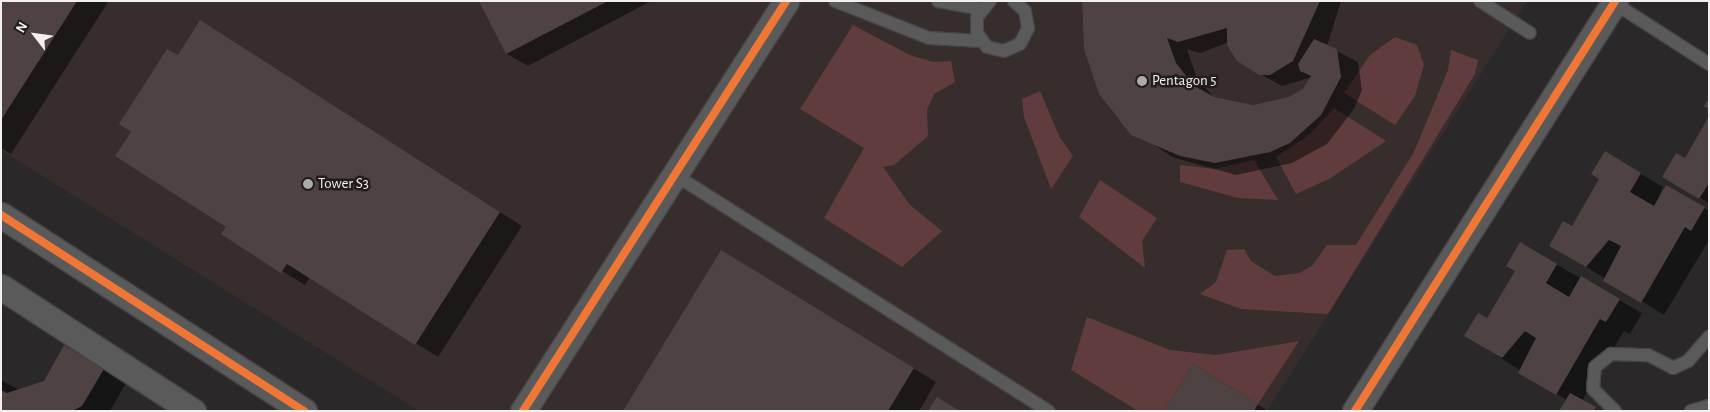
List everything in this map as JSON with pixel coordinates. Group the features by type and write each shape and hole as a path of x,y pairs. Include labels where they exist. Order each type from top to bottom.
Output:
{"street":[{"path":"523,411 786,1"},
{"path":"1355,411 1615,2"},
{"path":"1,215 304,411"},
{"path":"1,287 193,411"}],"lane":[{"path":"835,1 929,38 981,41 1004,51 1020,44 1028,20 1014,1"},
{"path":"938,1 985,5 976,25 981,41"},
{"path":"1480,1 1530,33"},
{"path":"1615,2 1709,64"},
{"path":"675,175 1049,411"},
{"path":"1615,411 1593,389 1595,367 1611,354 1648,355 1673,368 1688,361 1709,337"},
{"path":"1691,411 1709,406"}],"shaded area":[{"path":"1,1 1527,1 1267,411 419,411 1,150"},
{"path":"853,25 910,55 933,62 951,61 955,82 934,94 927,110 928,136 894,165 883,167 910,205 942,231 902,267 824,218 864,148 800,109"},
{"path":"1395,37 1417,45 1424,65 1415,96 1395,125 1344,93 1370,55"},
{"path":"1451,50 1478,60 1475,74 1328,314 1241,309 1200,294 1216,282 1227,250 1244,249 1251,261 1275,276 1299,273 1312,266 1327,245 1356,245 1414,152 1448,70"},
{"path":"1040,91 1060,138 1073,156 1051,189 1024,117 1022,99"},
{"path":"1334,108 1386,141 1329,179 1296,194 1276,157 1309,135"},
{"path":"1254,160 1278,200 1238,198 1180,182 1180,165 1215,169"},
{"path":"1100,180 1157,218 1142,241 1145,268 1079,217"},
{"path":"1087,317 1170,350 1216,355 1299,341 1258,404 1193,364 1164,411 1138,411 1071,370"}],"building":[{"path":"1,1 77,1 1,120"},
{"path":"479,1 608,1 506,54"},
{"name":"Pentagon 5","path":"1082,1 1320,1 1293,61 1270,75 1259,75 1237,61 1227,45 1227,28 1178,42 1167,38 1176,63 1193,85 1214,97 1253,105 1289,97 1303,89 1311,76 1300,71 1298,64 1314,39 1337,49 1341,77 1321,115 1290,143 1270,152 1215,163 1180,156 1131,135 1099,94 1084,49"},
{"name":"Tower S3","path":"200,20 500,212 415,345 287,264 281,273 221,234 226,227 115,156 131,132 119,124 167,49 178,55"},
{"path":"1709,98 1709,109 1704,106"},
{"path":"1709,116 1709,183 1699,199 1662,177 1676,153 1685,158"},
{"path":"1605,151 1641,173 1630,192 1654,206 1666,185 1705,207 1691,231 1685,227 1641,303 1603,281 1621,246 1609,240 1586,267 1549,246 1563,221 1572,226 1599,179 1591,174"},
{"path":"1520,242 1557,264 1546,283 1569,297 1581,276 1620,299 1606,322 1600,319 1556,395 1518,373 1536,338 1525,331 1502,358 1464,336 1478,313 1487,318 1515,271 1506,266"},
{"path":"721,250 914,368 888,411 623,411"},
{"path":"64,345 104,369 82,406 72,411 1,411 1,390 7,393 44,381"},
{"path":"1193,364 1258,404 1254,411 1164,411"},
{"path":"1570,393 1596,407 1594,411 1559,411"},
{"path":"937,397 960,411 928,411"}],"cycle path":[{"path":"523,411 786,1"},
{"path":"1355,411 1615,1"},
{"path":"1,215 304,411"}],"place":[{"name":"Pentagon 5","path":"1142,81"},
{"name":"Tower S3","path":"308,184"}]}
